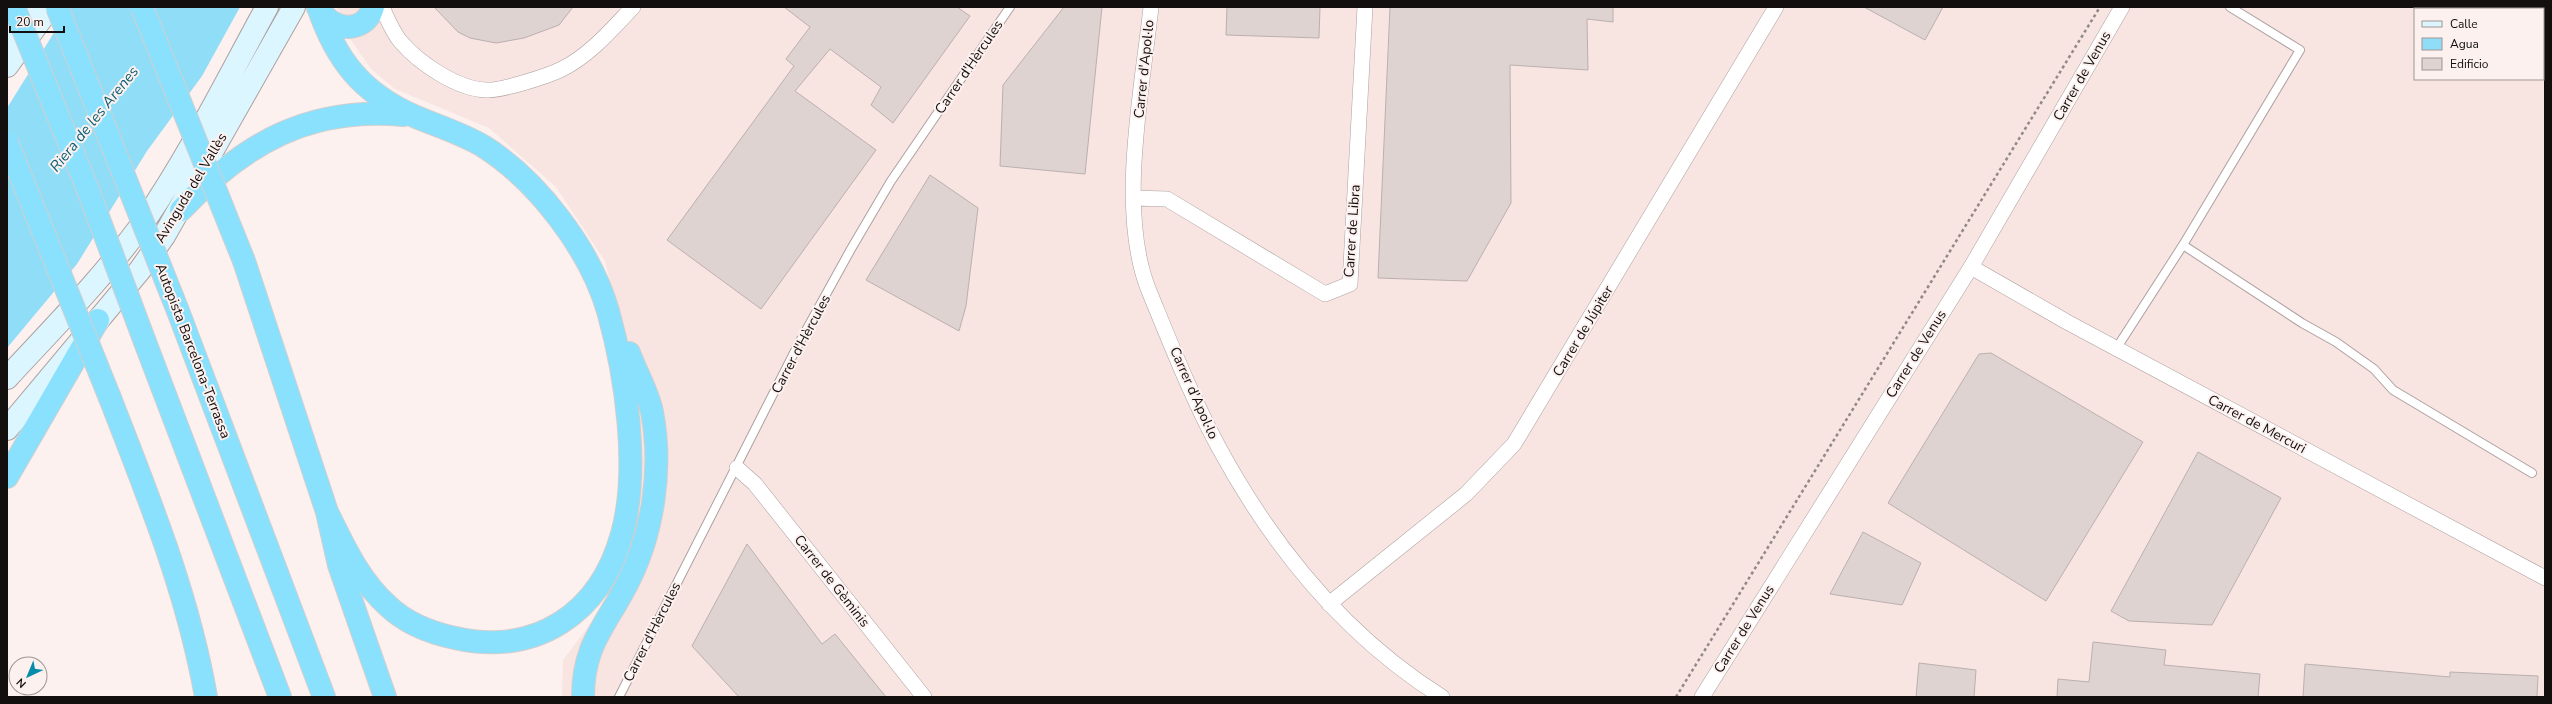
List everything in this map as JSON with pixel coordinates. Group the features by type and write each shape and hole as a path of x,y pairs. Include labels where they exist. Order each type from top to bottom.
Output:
{"highway":[{"path":"14,7 85,183 280,697"},
{"name":"Autopista Barcelona-Terrassa","path":"57,7 178,311 324,697"},
{"path":"142,7 244,261 327,512 339,565 385,697"},
{"path":"318,8 331,22 344,27 357,26 373,7"},
{"path":"318,8 334,46 362,84 386,101 415,116 449,128 484,147 515,171 546,202 571,236 594,276 607,309 625,342 652,411 656,451 651,513 645,541 639,561 626,587 591,645 583,673 583,697"},
{"path":"181,210 227,164 279,135 309,123 341,115 374,112 415,116"},
{"path":"7,142 110,398 166,544 194,638 206,697"},
{"path":"327,512 352,562 367,586 390,608 414,624 440,635 487,644 512,642 537,635 566,621 593,594 610,566 622,534 627,505 629,423 624,381 607,309"},
{"path":"7,477 98,320"}],"main road":[{"path":"7,40 34,7"},
{"path":"7,66 50,7"},
{"name":"Avinguda del Vallès","path":"7,378 99,278 145,220 182,159 268,7"},
{"name":"Avinguda del Vallès","path":"7,429 140,270 181,210 294,7"}],"street":[{"path":"382,7 400,41 430,68 455,81 487,90 524,82 563,69 600,42 632,7"},
{"name":"Carrer d'Apol·lo","path":"1151,7 1134,163 1136,250 1140,270 1218,446 1277,540 1329,604 1369,643 1442,697"},
{"name":"Carrer de Libra","path":"1134,198 1166,199 1325,294 1350,284 1364,7"},
{"name":"Carrer de Júpiter","path":"1329,604 1466,494 1514,444 1776,7"},
{"name":"Carrer de Venus","path":"1702,697 1971,267 2122,7"},
{"name":"Carrer de Mercuri","path":"1971,267 2116,349 2545,578"},
{"name":"Carrer de Gèminis","path":"737,468 755,484 924,697"}],"lane":[{"name":"Carrer d'Hèrcules","path":"619,697 737,468 798,345 891,181 1010,7"},
{"path":"2116,349 2183,246 2300,50 2230,7"},
{"path":"2183,246 2302,323 2336,342 2374,369 2393,390 2532,473"}],"path":[{"path":"1676,697 2100,7"}],"shaded area":[{"path":"337,7 2545,7 2545,697 562,697 563,660 600,611 634,547 642,482 638,393 605,261 556,187 489,128 395,89 371,69 351,40"}],"water":[{"name":"Riera de les Arenes","path":"70,7 240,7 202,76 147,151 77,264 7,348 7,108"}],"building":[{"path":"434,7 573,7 559,25 524,38 496,43 470,38 458,32"},
{"path":"784,7 957,7 970,16 893,123 871,105 881,87 830,49 795,91 876,150 761,309 667,240 794,66 786,59 810,27"},
{"path":"1064,7 1102,7 1085,174 1000,166 1003,85"},
{"path":"1227,7 1320,7 1319,38 1226,35"},
{"path":"1390,7 1613,7 1613,22 1587,19 1588,70 1510,65 1511,203 1467,281 1378,278"},
{"path":"1864,7 1943,7 1925,40"},
{"path":"930,175 978,208 966,306 959,331 866,280"},
{"path":"1991,353 2143,442 2046,601 1888,503 1979,354"},
{"path":"2198,452 2281,498 2212,625 2129,621 2111,611"},
{"path":"1863,532 1921,563 1902,605 1830,594"},
{"path":"747,544 822,644 835,634 886,697 739,697 692,646"},
{"path":"2093,642 2166,650 2164,665 2260,674 2258,697 2057,697 2058,679 2089,682"},
{"path":"1919,663 1976,670 1974,697 1916,697"},
{"path":"2305,664 2450,677 2450,672 2538,676 2537,697 2303,697"}]}
